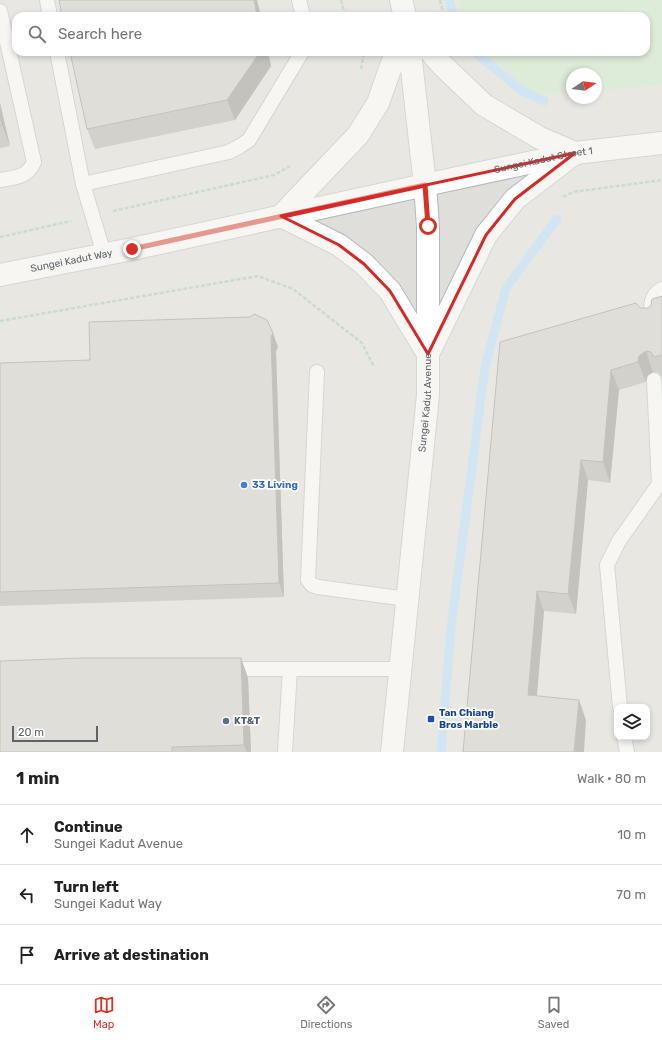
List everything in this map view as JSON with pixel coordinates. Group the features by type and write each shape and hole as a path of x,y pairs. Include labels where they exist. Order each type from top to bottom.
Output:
{"street":[{"path":"401,0 404,12"},
{"path":"395,56 378,103 358,136 281,216 339,245 364,264 390,291 428,354"},
{"name":"Sungei Kadut Avenue","path":"392,752 428,395 428,226 425,185 410,56"},
{"path":"428,354 486,235 515,199 575,154 540,138 484,105 434,56"},
{"name":"Sungei Kadut Street 1","path":"425,185 575,154 662,143"},
{"name":"Sungei Kadut Way","path":"0,275 425,185"}],"lane":[{"path":"47,0 49,12"},
{"path":"299,0 302,12"},
{"path":"0,11 34,162 30,170 25,175 0,180"},
{"path":"58,56 83,184 104,254"},
{"path":"83,184 229,152 240,146 249,140 300,56"},
{"path":"651,321 651,304 653,296 662,289"},
{"path":"317,372 308,580 312,585 318,587 407,599"},
{"path":"620,704 607,565 619,541 659,484 654,380"},
{"path":"212,669 400,668"},
{"path":"285,752 290,669"},
{"path":"625,740 627,752"}],"path":[{"path":"340,0 344,12"},
{"path":"440,0 443,12"},
{"path":"0,237 274,175 293,165"},
{"path":"560,199 573,192 662,180"},
{"path":"0,321 258,276 293,288 362,344 374,367"}],"highlighted area":[{"path":"575,153 515,199 486,235 428,354 390,291 364,264 339,245 281,216"}],"shaded area":[{"path":"0,0 662,0 662,752 0,752"}],"green space":[{"path":"458,0 662,0 662,85 602,90 602,68 566,68 566,93 533,94 489,56 650,56 650,12 461,12"}],"building":[{"path":"59,0 254,0 256,12 61,12"},
{"path":"71,56 257,56 227,100 87,129"},
{"path":"662,296 662,355 654,357 651,352 646,351 639,356 638,362 611,370 603,462 581,460 568,594 537,591 528,695 579,700 574,752 463,752 500,342 636,303 640,308 648,308 651,305 652,299"},
{"path":"254,314 267,320 273,333 271,337 279,583 0,592 0,363 90,360 89,322 250,317"},
{"path":"81,658 241,658 244,745 172,747 172,752 0,752 0,661"}],"waterway":[{"path":"449,0 453,12"},
{"path":"480,56 522,91 544,101"},
{"path":"441,752 451,628 485,367 506,288 557,219"}],"place":[{"name":"33 Living","path":"244,485"},
{"name":"Tan Chiang Bros Marble","path":"431,719"},
{"name":"KT&T","path":"226,721"}],"route":[{"path":"132,249 425,185 428,226"}]}
